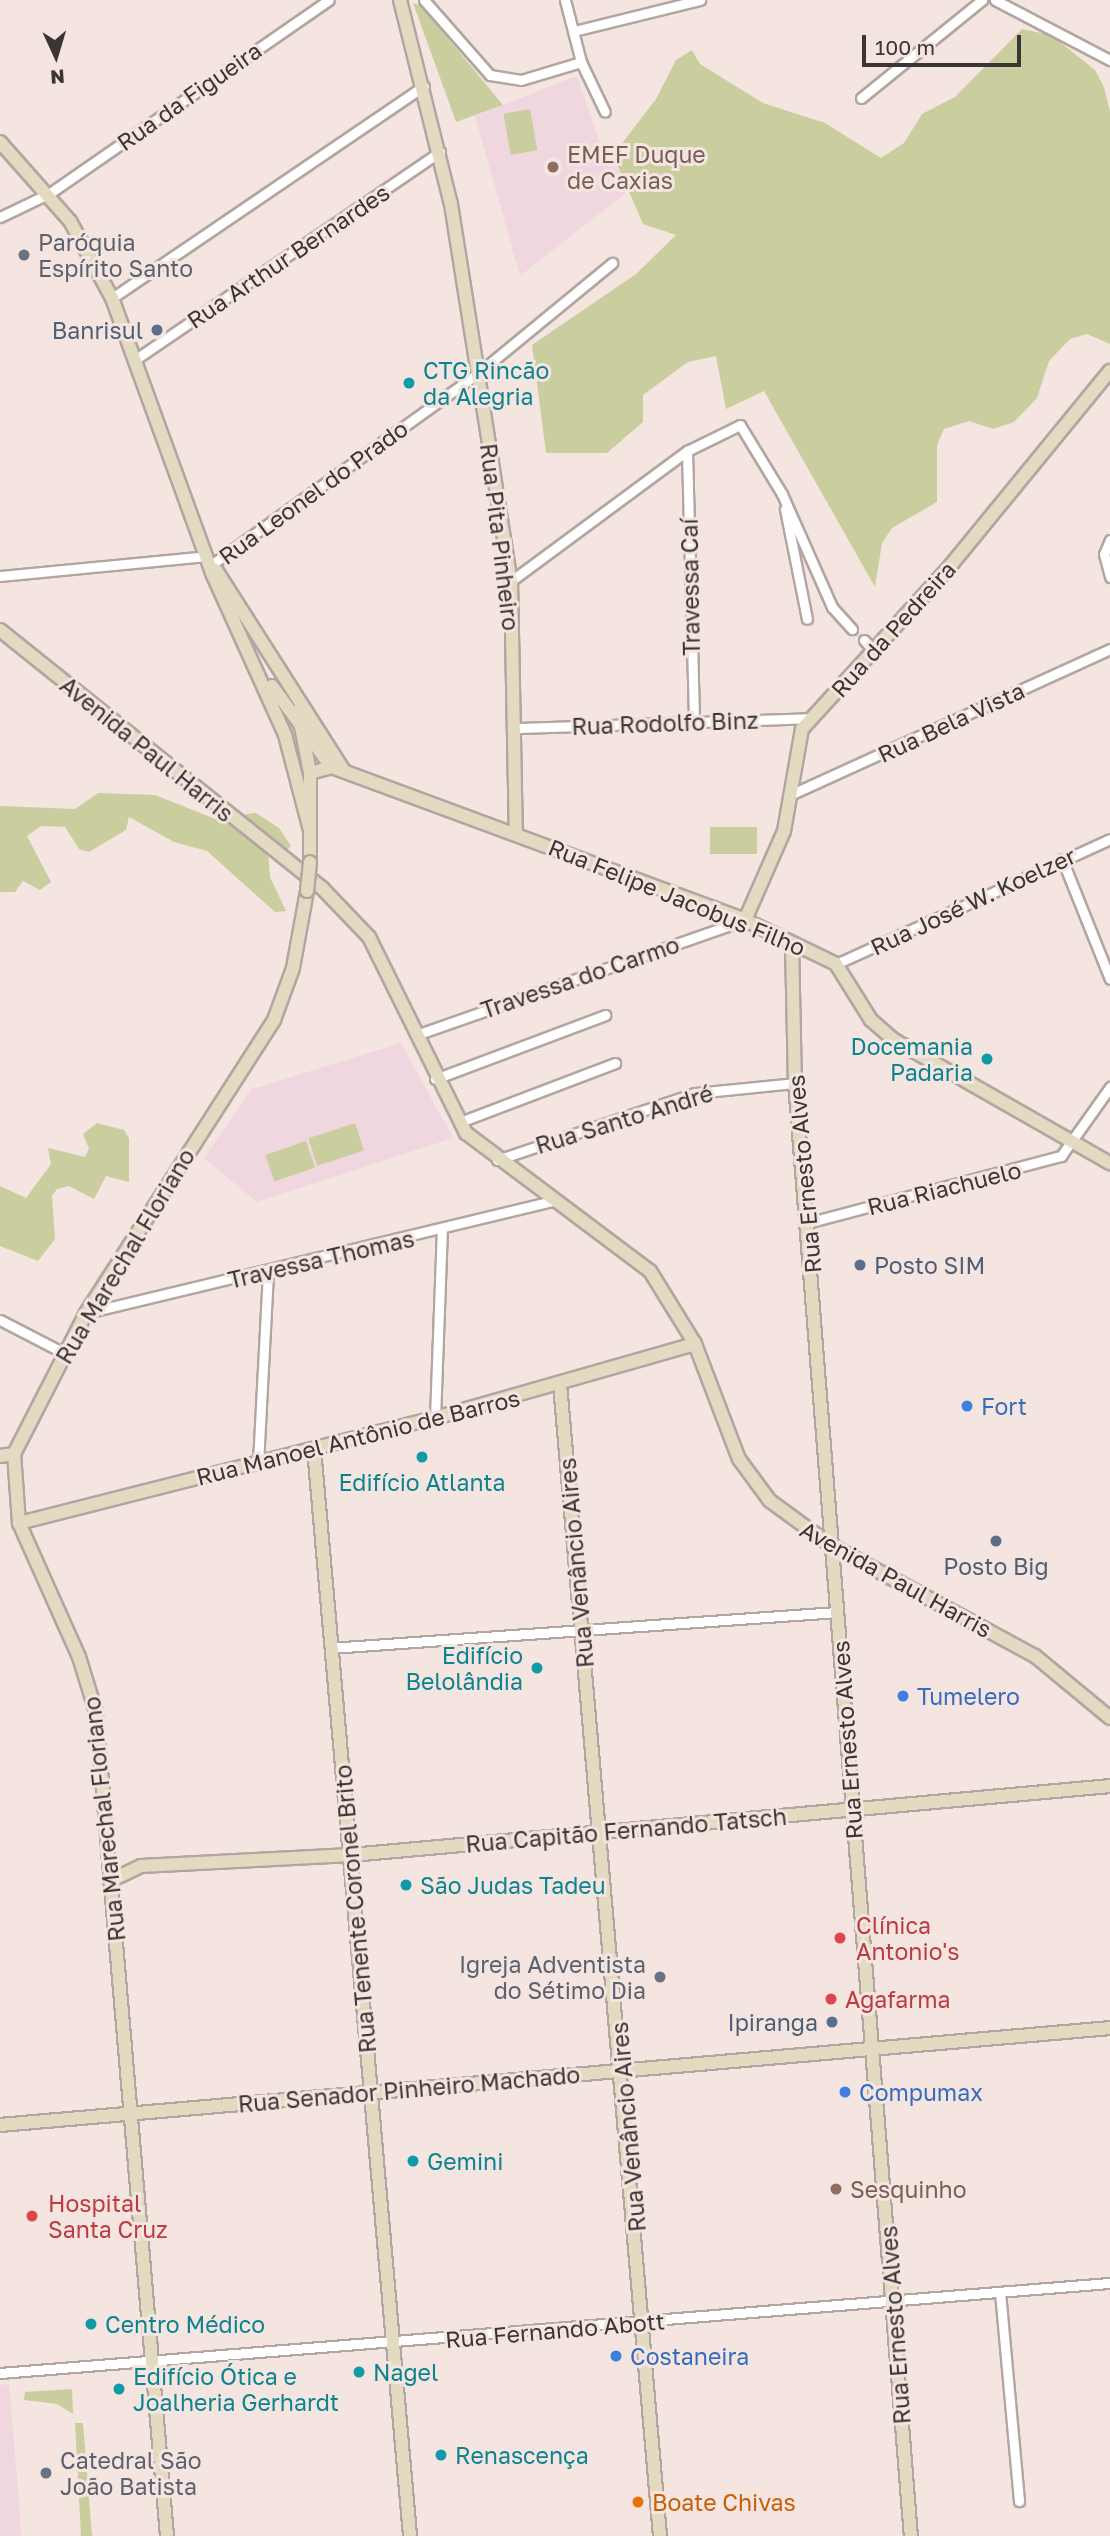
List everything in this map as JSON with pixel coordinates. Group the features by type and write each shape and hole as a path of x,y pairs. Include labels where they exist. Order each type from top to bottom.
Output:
{"main road":[{"name":"Rua Pita Pinheiro","path":"400,0 440,152 511,581 517,728 516,831"},
{"path":"0,142 50,193 112,298 210,563 251,639 353,779"},
{"name":"Rua da Pedreira","path":"745,920 775,856 792,794 797,741 812,718 874,650 1110,371"},
{"name":"Avenida Paul Harris","path":"0,630 322,888 378,950 435,1079 460,1122 496,1160 640,1260 695,1344 729,1438 755,1485 788,1517 832,1546 1035,1656 1110,1718"},
{"path":"251,639 310,830"},
{"name":"Rua Felipe Jacobus Filho","path":"258,666 305,737 332,767 353,779 516,831 745,920 836,964"},
{"name":"Rua Marechal Floriano","path":"167,2536 132,2113 90,1685 19,1523 14,1454 86,1313 274,1020 305,909 310,862 310,773 296,700"},
{"path":"310,773 332,767"},
{"name":"Rua Ernesto Alves","path":"792,943 795,1083 851,1811 895,2303 911,2536"},
{"path":"836,964 881,1030 1110,1163"},
{"name":"Rua Manoel Antônio de Barros","path":"19,1523 435,1418 695,1344"},
{"name":"Rua Venâncio Aires","path":"560,1384 581,1633 624,2071 660,2536"},
{"name":"Rua Tenente Coronel Brito","path":"314,1449 410,2536"},
{"path":"0,1456 14,1454"},
{"name":"Rua Capitão Fernando Tatsch","path":"107,1854 115,1863 141,1866 351,1855 1110,1786"},
{"name":"Rua Capitão Fernando Tatsch","path":"110,1881 141,1866"},
{"name":"Rua Senador Pinheiro Machado","path":"0,2125 1110,2028"}],"street":[{"name":"Rua da Figueira","path":"0,217 50,193 329,0"},
{"path":"424,0 490,75 522,80 581,62"},
{"path":"565,0 581,62 605,112"},
{"path":"574,31 700,0"},
{"path":"861,98 982,0"},
{"path":"995,0 1110,60"},
{"path":"112,298 424,86"},
{"name":"Rua Arthur Bernardes","path":"136,359 440,152"},
{"name":"Rua Leonel do Prado","path":"210,563 477,374 612,264"},
{"path":"511,581 687,451 743,427 782,494 832,607 852,629"},
{"name":"Travessa Caí","path":"687,451 694,723"},
{"path":"782,494 807,619"},
{"path":"1110,540 1104,554 1110,577"},
{"path":"0,576 210,563"},
{"path":"863,640 874,650"},
{"name":"Rua Bela Vista","path":"792,794 1110,649"},
{"name":"Rua Rodolfo Binz","path":"517,728 812,718"},
{"name":"Rua José W. Koelzer","path":"836,964 1110,839"},
{"path":"1062,859 1110,979"},
{"name":"Travessa do Carmo","path":"416,1035 745,920"},
{"path":"435,1079 605,1015"},
{"path":"460,1122 615,1063"},
{"name":"Rua Santo André","path":"496,1160 695,1093 795,1083"},
{"path":"1076,1143 1110,1087"},
{"name":"Rua Riachuelo","path":"807,1223 1049,1161 1076,1143"},
{"name":"Travessa Thomas","path":"86,1313 268,1272 555,1200"},
{"path":"435,1418 442,1230"},
{"path":"258,1463 268,1272"},
{"path":"0,1320 64,1353"},
{"path":"330,1648 581,1633 837,1612"},
{"name":"Rua Fernando Abott","path":"0,2373 395,2345 645,2320 895,2303 1110,2283"},
{"path":"1000,2292 1019,2501"}],"shaded area":[{"name":"EMEF Duque de Caxias","path":"577,76 601,146 632,188 520,276 475,116"},
{"path":"401,1043 453,1138 257,1202 204,1158 252,1089"},
{"path":"9,2384 21,2536 0,2536 0,2385"}],"green space":[{"path":"413,3 421,6 503,105 456,122"},
{"path":"1022,29 1051,35 1095,70 1104,87 1110,111 1110,344 1087,334 1070,339 1049,361 1037,398 1014,422 993,429 969,421 944,429 937,445 937,502 892,528 882,543 875,587 764,391 726,409 716,356 688,362 643,395 643,422 607,453 546,453 532,345 636,274 676,235 643,224 613,155 656,99 676,60 692,50 700,64 763,103 825,123 881,158 904,143 922,114 955,97"},
{"path":"530,109 537,150 511,155 503,114"},
{"path":"98,793 155,795 243,830 246,814 256,813 279,828 291,846 284,853 268,850 270,877 286,911 275,912 207,851 174,842 129,817 126,830 89,852 79,849 65,827 41,826 27,836 51,882 40,890 23,881 15,892 0,892 0,806 75,809"},
{"path":"710,827 757,827 757,854 710,854"},
{"path":"97,1123 124,1130 129,1138 129,1182 106,1176 94,1199 69,1186 57,1189 52,1196 55,1239 38,1261 0,1246 0,1186 26,1198 51,1164 48,1148 85,1157 89,1149 83,1134"},
{"path":"355,1123 364,1151 317,1166 308,1138"},
{"path":"306,1141 315,1167 274,1181 265,1155"},
{"path":"72,2389 73,2414 57,2404 24,2400 25,2392"},
{"path":"75,2423 83,2423 92,2536 81,2536"}],"place":[{"name":"EMEF Duque de Caxias","path":"553,167"},
{"name":"Paróquia Espírito Santo","path":"24,255"},
{"name":"Banrisul","path":"157,330"},
{"name":"CTG Rincão da Alegria","path":"409,383"},
{"name":"Docemania Padaria","path":"987,1059"},
{"name":"Posto SIM","path":"860,1265"},
{"name":"Fort","path":"967,1406"},
{"name":"Edifício Atlanta","path":"422,1457"},
{"name":"Posto Big","path":"996,1541"},
{"name":"Edifício Belolândia","path":"537,1668"},
{"name":"Tumelero","path":"903,1696"},
{"name":"São Judas Tadeu","path":"406,1885"},
{"name":"Clínica Antonio's","path":"840,1938"},
{"name":"Igreja Adventista do Sétimo Dia","path":"660,1977"},
{"name":"Agafarma","path":"831,1999"},
{"name":"Ipiranga","path":"832,2022"},
{"name":"Compumax","path":"845,2092"},
{"name":"Gemini","path":"413,2161"},
{"name":"Sesquinho","path":"836,2189"},
{"name":"Hospital Santa Cruz","path":"32,2216"},
{"name":"Centro Médico","path":"91,2324"},
{"name":"Costaneira","path":"616,2356"},
{"name":"Nagel","path":"359,2372"},
{"name":"Edifício Ótica e Joalheria Gerhardt","path":"119,2389"},
{"name":"Renascença","path":"441,2455"},
{"name":"Catedral São João Batista","path":"46,2473"},
{"name":"Boate Chivas","path":"638,2502"}]}
